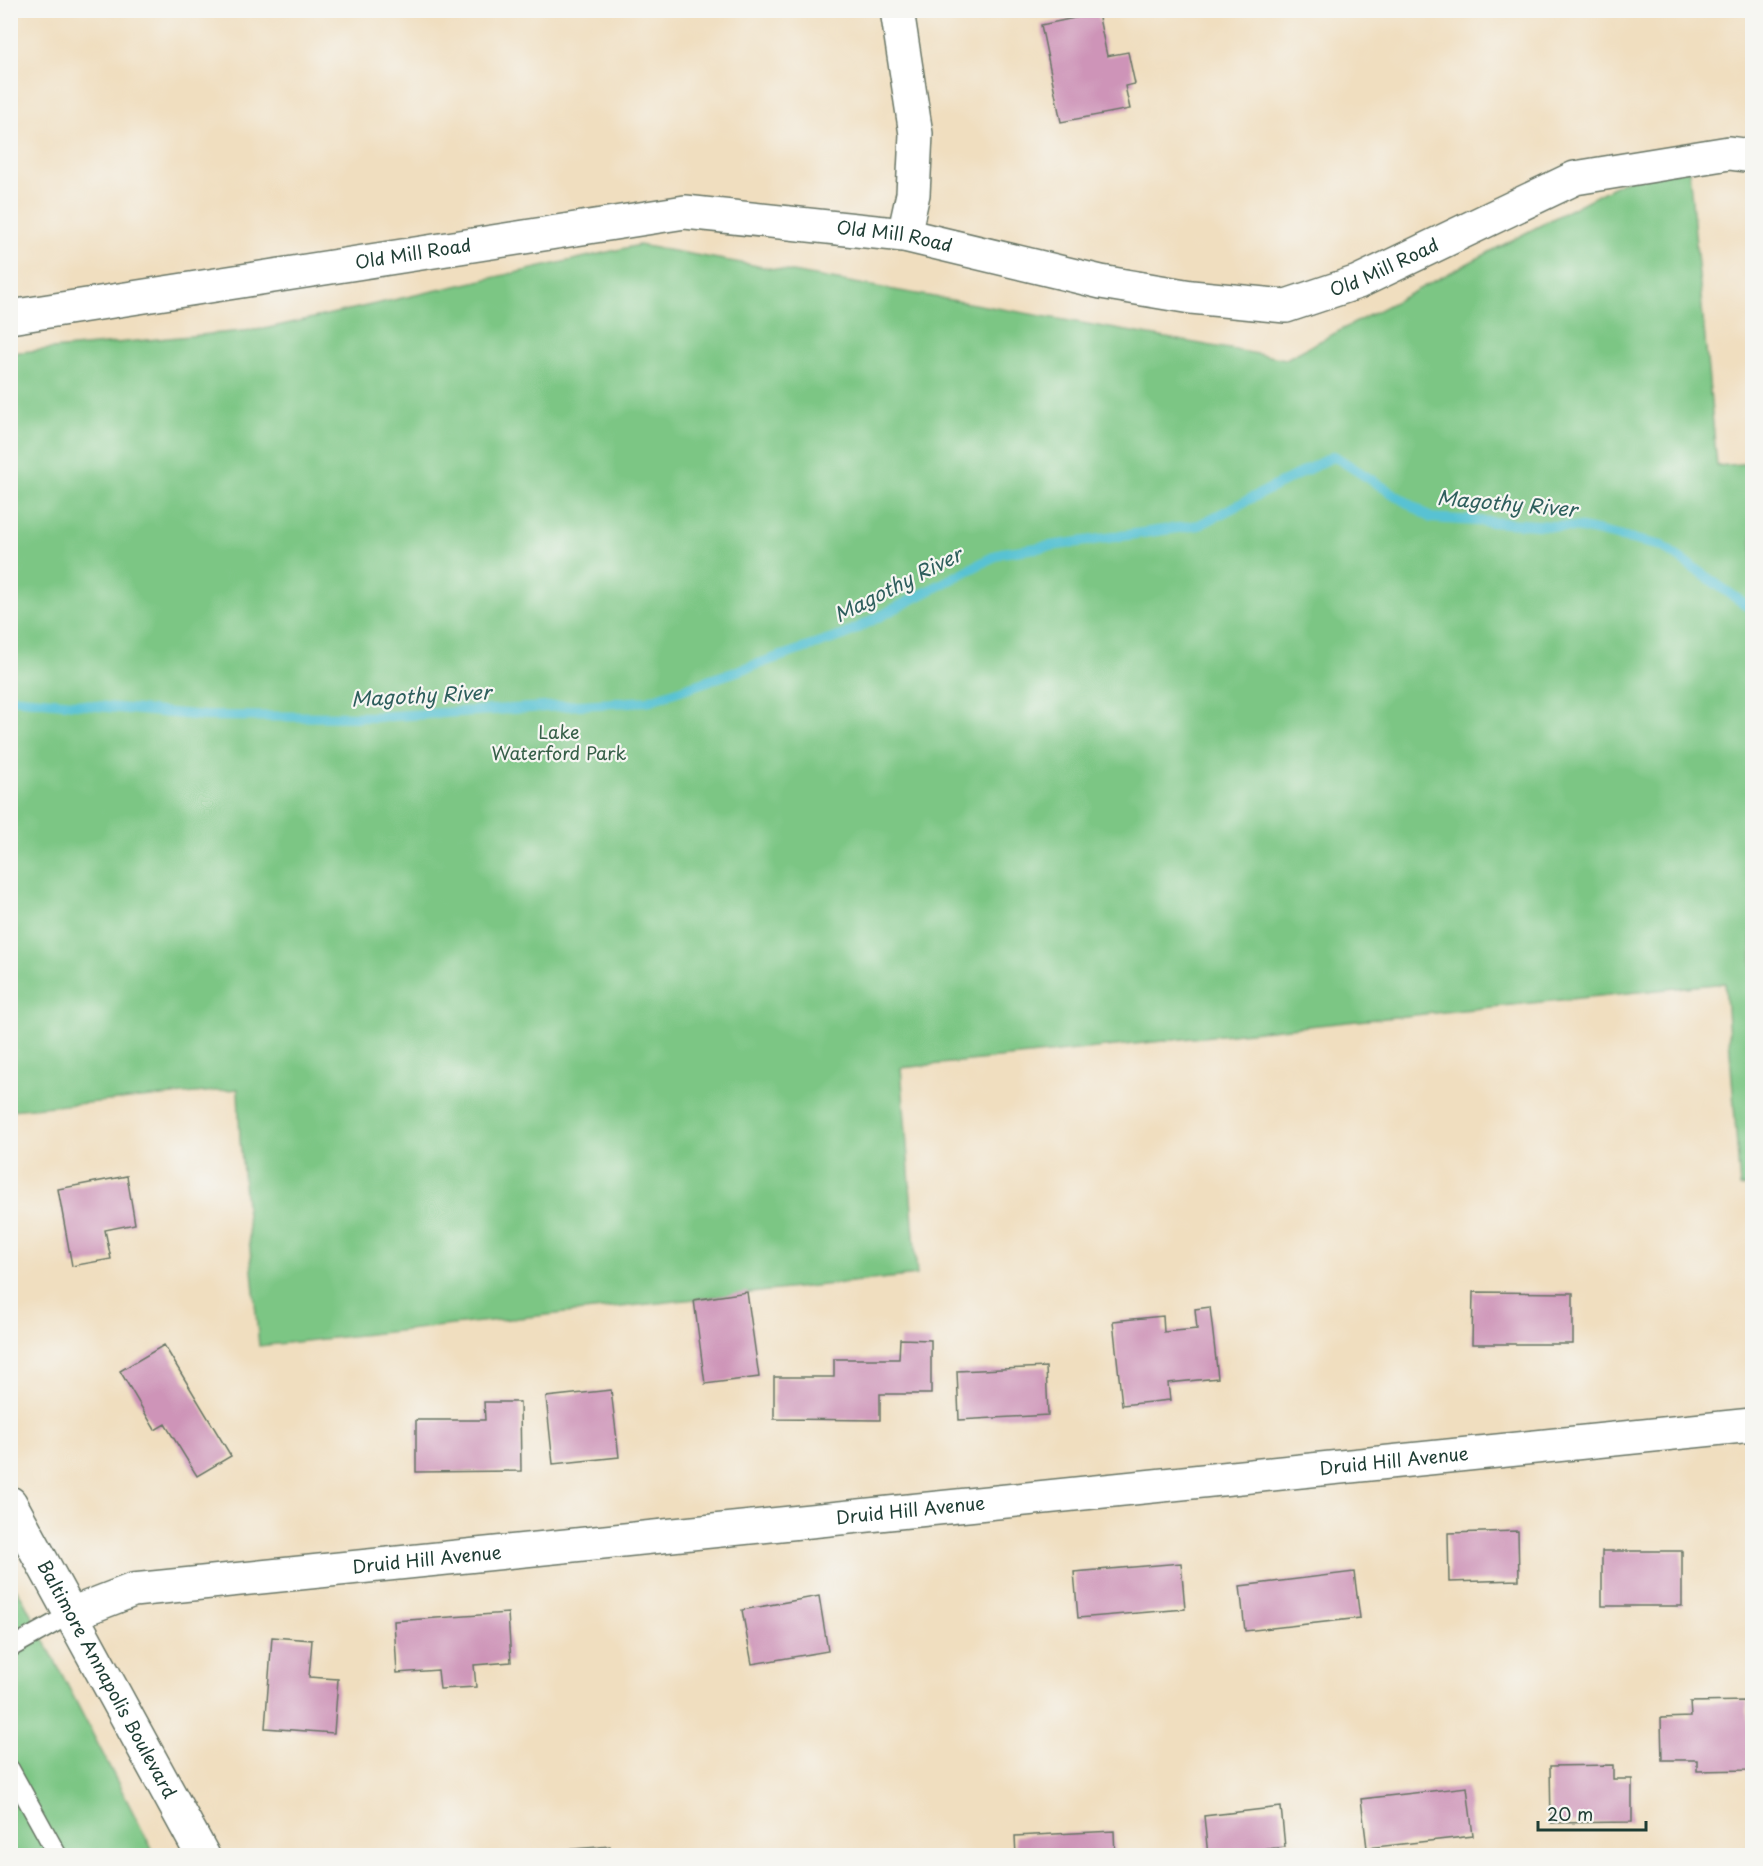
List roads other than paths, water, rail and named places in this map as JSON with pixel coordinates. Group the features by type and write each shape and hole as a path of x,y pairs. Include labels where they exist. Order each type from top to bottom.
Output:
{"street":[{"path":"897,10 916,134 913,194 904,235"},
{"name":"Old Mill Road","path":"10,317 685,212 904,235 1101,282 1191,297 1286,306 1358,282 1575,178 1729,153 1752,156"},
{"name":"Druid Hill Avenue","path":"71,1614 133,1590 1752,1425"},
{"name":"Baltimore Annapolis Boulevard","path":"10,1503 203,1856"}],"lane":[{"path":"10,1648 71,1614"},
{"path":"10,1769 58,1856"}],"waterway":[{"name":"Magothy River","path":"10,698 204,716 375,717 648,701 844,635 1001,553 1199,525 1334,456 1431,518 1582,528 1662,546 1752,609"}],"park label":[{"name":"Lake Waterford Park","path":"559,743"}]}
